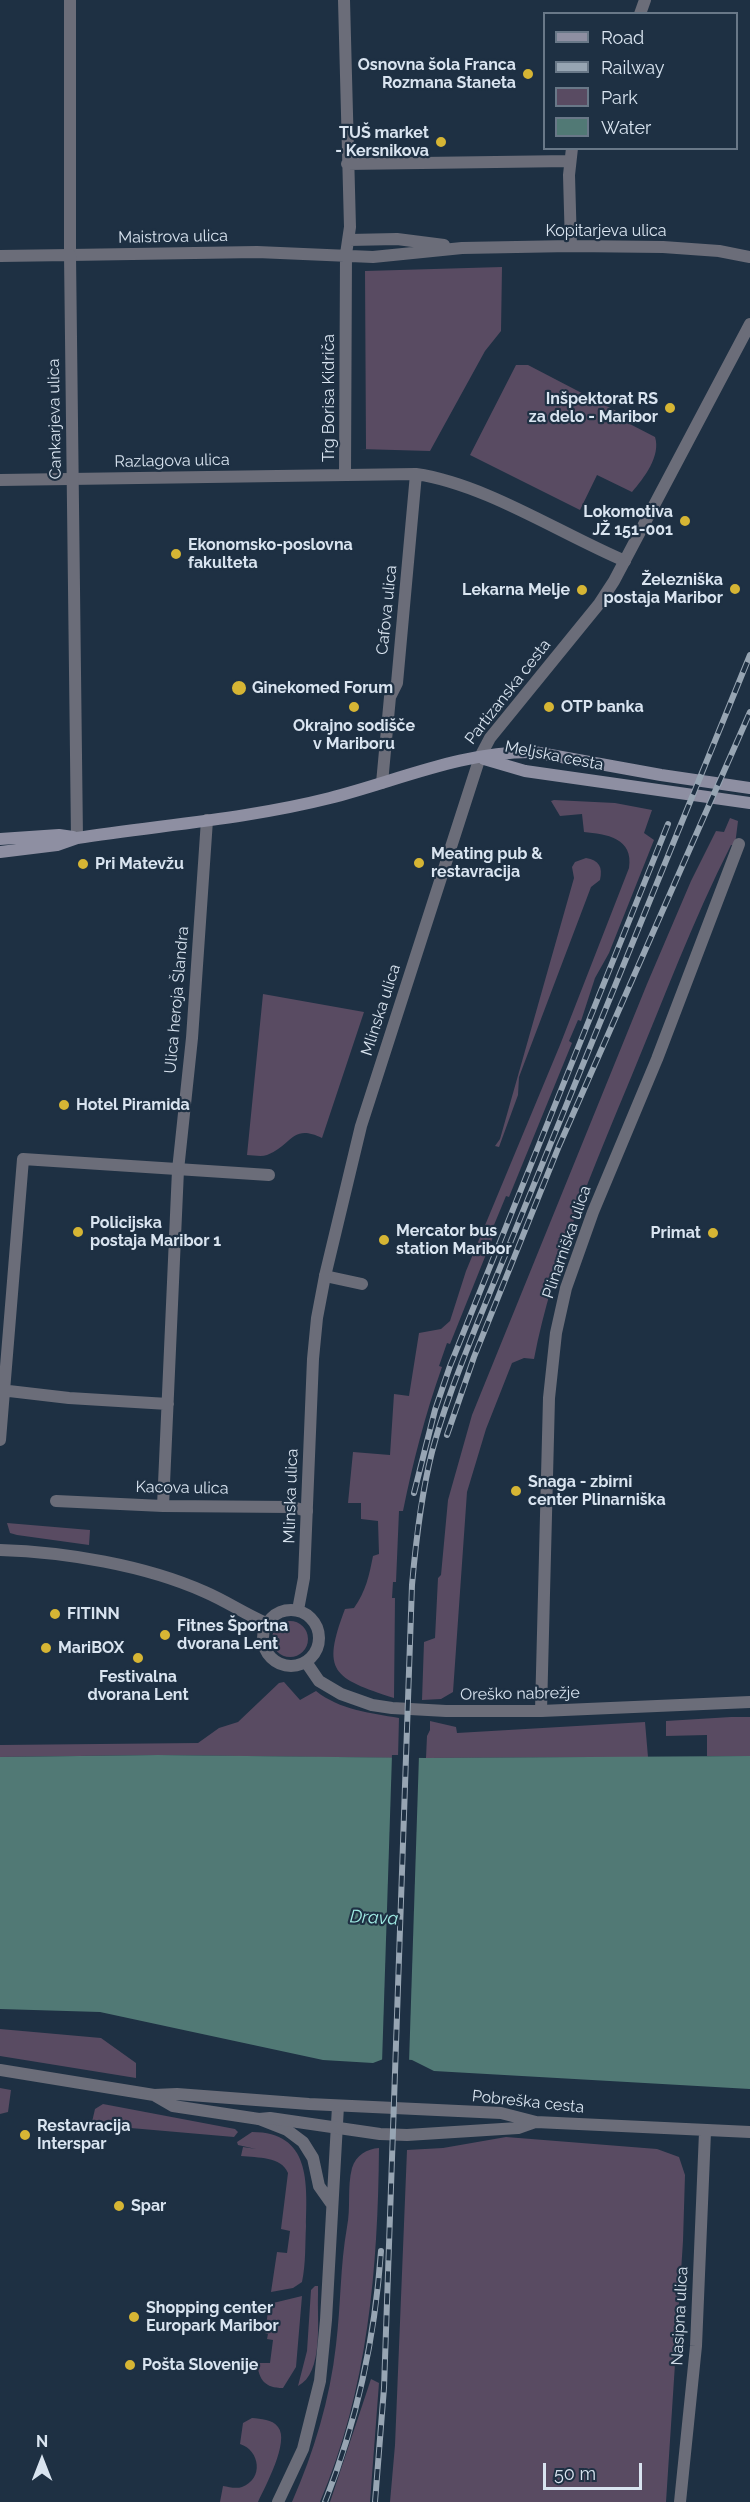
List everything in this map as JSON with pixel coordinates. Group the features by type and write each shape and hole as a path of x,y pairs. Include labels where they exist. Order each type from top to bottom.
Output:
{"main road":[{"name":"Meljska cesta","path":"480,758 518,751 534,752 750,788"},
{"name":"Partizanska cesta","path":"0,852 57,845 77,838 207,820 316,801 436,765 480,758"},
{"name":"Meljska cesta","path":"480,758 525,771 750,803"},
{"name":"Partizanska cesta","path":"0,839 59,835 77,838"}],"street":[{"name":"Cankarjeva ulica","path":"70,0 70,255 77,838"},
{"name":"Trg Borisa Kidriča","path":"344,0 349,240 346,254 345,474 416,474 453,481 461,487 510,506 625,561"},
{"path":"347,164 571,155 572,246"},
{"name":"Kopitarjeva ulica","path":"349,240 397,239 462,248"},
{"name":"Kopitarjeva ulica","path":"346,254 373,256 462,248 572,246 663,247 719,251 750,257"},
{"name":"Maistrova ulica","path":"0,256 257,252 346,254"},
{"name":"Partizanska cesta","path":"480,758 490,738 599,604 625,561 750,324"},
{"name":"Razlagova ulica","path":"0,480 345,474"},
{"name":"Cafova ulica","path":"382,783 390,697 395,688 416,474"},
{"name":"Mlinska ulica","path":"298,1610 304,1578 316,1318 361,1126 480,758"},
{"name":"Ulica heroja Šlandra","path":"163,1506 178,1170 192,1038 207,820"},
{"name":"Plinarniška ulica","path":"541,1711 549,1398 556,1333 566,1288 739,844"},
{"path":"0,1440 2,1390 23,1159 269,1175"},
{"path":"325,1276 362,1284"},
{"path":"2,1390 69,1398 168,1404"},
{"name":"Kacova ulica","path":"56,1501 163,1506 292,1507 308,1511"},
{"path":"0,1550 26,1551 91,1560 137,1570 204,1591 266,1623"},
{"path":"284,1610 298,1610 315,1621 320,1634 315,1653 306,1662 296,1666 286,1666 271,1658 262,1640 266,1623 277,1613 284,1610"},
{"name":"Oreško nabrežje","path":"306,1662 319,1681 341,1694 372,1705 422,1710 541,1711 750,1702"},
{"name":"Pobreška cesta","path":"0,2070 154,2095 177,2094 338,2106 501,2113 536,2122 705,2132 750,2132"},
{"name":"Pobreška cesta","path":"154,2095 173,2106 259,2119 287,2130 303,2142 313,2158 319,2186 331,2203"},
{"path":"278,2502 303,2449 320,2380 326,2320 338,2106"},
{"path":"259,2119 270,2118 380,2134 407,2135 487,2128 518,2128 536,2122"},
{"name":"Nasipna ulica","path":"680,2502 696,2346 705,2132"}],"green space":[{"path":"502,267 501,331 485,351 430,451 359,449 366,449 365,271"},
{"path":"516,365 528,365 622,414 626,422 655,437 654,459 632,492 597,475 580,510 470,455"},
{"path":"551,801 615,803 652,810 644,833 654,840 609,953 595,978 581,1021 578,1020 569,1041 572,1043 509,1197 506,1196 494,1225 497,1227 439,1366 442,1367 420,1439 403,1511 399,1511 396,1582 393,1582 392,1598 395,1598 394,1698 357,1685 345,1678 338,1670 334,1660 334,1647 345,1609 354,1608 358,1602 373,1556 379,1554 378,1521 361,1519 361,1503 348,1503 353,1452 390,1455 394,1394 409,1396 419,1333 441,1329 450,1321 466,1271 560,1045 629,868 627,850 623,844 609,836 584,832 582,814 560,816"},
{"path":"730,818 738,821 735,845 731,845 691,930 589,1179 552,1286 534,1359 524,1358 512,1363 486,1429 467,1492 453,1692 441,1699 422,1700 424,1642 435,1638 438,1578 441,1575 448,1500 472,1415 691,881 716,831 724,832"},
{"path":"586,858 594,860 599,865 600,880 591,887 519,1077 518,1095 499,1147 495,1146 500,1139 574,878 572,867 575,862"},
{"path":"263,994 364,1012 322,1138 312,1134 298,1134 275,1151 260,1156 247,1155"},
{"path":"7,1523 90,1530 89,1545 17,1535 10,1533"},
{"path":"290,1621 302,1627 308,1639 302,1651 290,1657 278,1651 272,1639 278,1627"},
{"path":"284,1682 300,1700 316,1691 345,1707 399,1718 398,1758 158,1755 0,1757 0,1745 198,1743 219,1728 238,1722 279,1683"},
{"path":"750,1717 750,1756 707,1756 707,1735 666,1736 666,1721"},
{"path":"430,1721 456,1727 457,1733 645,1722 648,1757 426,1758"},
{"path":"0,2029 101,2038 136,2063 136,2078 0,2056"},
{"path":"0,2088 11,2090 8,2112 0,2114"},
{"path":"103,2104 235,2129 238,2132 234,2137 119,2127 92,2122 95,2109"},
{"path":"252,2132 271,2134 285,2141 295,2150 302,2163 306,2193 305,2261 302,2282 293,2288 271,2292 277,2252 287,2253 290,2231 281,2229 288,2173 285,2167 275,2161 241,2156 243,2147 256,2149 238,2145 237,2142"},
{"path":"506,2137 657,2149 679,2157 685,2175 683,2241 666,2502 390,2502 395,2445 407,2150 443,2148"},
{"path":"379,2148 373,2283 367,2328 349,2416 320,2502 292,2502 314,2445 330,2385 338,2330 352,2168 362,2154"},
{"path":"318,2286 318,2331 315,2358 312,2370 298,2386 307,2351 311,2290"},
{"path":"302,2296 296,2367 283,2388 267,2385 259,2374 257,2363 270,2363 273,2340 267,2339 268,2334 265,2333 269,2304"},
{"path":"371,2379 379,2383 370,2502 330,2502"},
{"path":"252,2418 276,2424 281,2434 279,2453 271,2475 258,2502 220,2502 223,2486 242,2487 254,2478 257,2465 255,2458 247,2447 240,2444 243,2423"}],"water":[{"name":"Drava","path":"158,1755 426,1758 750,1756 750,2089 434,2071 412,2060 386,2058 373,2063 323,2060 100,2012 0,2009 0,1757"}],"pier":[{"path":"392,1755 419,1755 409,2063 382,2063"}],"railway":[{"path":"375,2502 384,2388 412,1585 425,1485 441,1421 475,1329 750,655"},
{"path":"447,1435 474,1357 559,1146 750,712"},
{"path":"414,1493 435,1410 450,1366 668,824"},
{"path":"325,2502 346,2441 363,2379 374,2316 381,2251"}],"place":[{"name":"Osnovna šola Franca Rozmana Staneta","path":"528,74"},
{"name":"TUŠ market - Kersnikova","path":"441,142"},
{"name":"Inšpektorat RS za delo - Maribor","path":"670,408"},
{"name":"Lokomotiva JŽ 151-001","path":"685,521"},
{"name":"Ekonomsko-poslovna fakulteta","path":"176,554"},
{"name":"Železniška postaja Maribor","path":"735,589"},
{"name":"Lekarna Melje","path":"582,590"},
{"name":"Ginekomed Forum","path":"239,688"},
{"name":"Okrajno sodišče v Mariboru","path":"354,707"},
{"name":"OTP banka","path":"549,707"},
{"name":"Meating pub & restavracija","path":"419,863"},
{"name":"Pri Matevžu","path":"83,864"},
{"name":"Hotel Piramida","path":"64,1105"},
{"name":"Policijska postaja Maribor 1","path":"78,1232"},
{"name":"Primat","path":"713,1233"},
{"name":"Mercator bus station Maribor","path":"384,1240"},
{"name":"Snaga - zbirni center Plinarniška","path":"516,1491"},
{"name":"FITINN","path":"55,1614"},
{"name":"Fitnes Športna dvorana Lent","path":"165,1635"},
{"name":"MariBOX","path":"46,1648"},
{"name":"Festivalna dvorana Lent","path":"138,1658"},
{"name":"Restavracija Interspar","path":"25,2135"},
{"name":"Spar","path":"119,2206"},
{"name":"Shopping center Europark Maribor","path":"134,2317"},
{"name":"Pošta Slovenije","path":"130,2365"}]}
